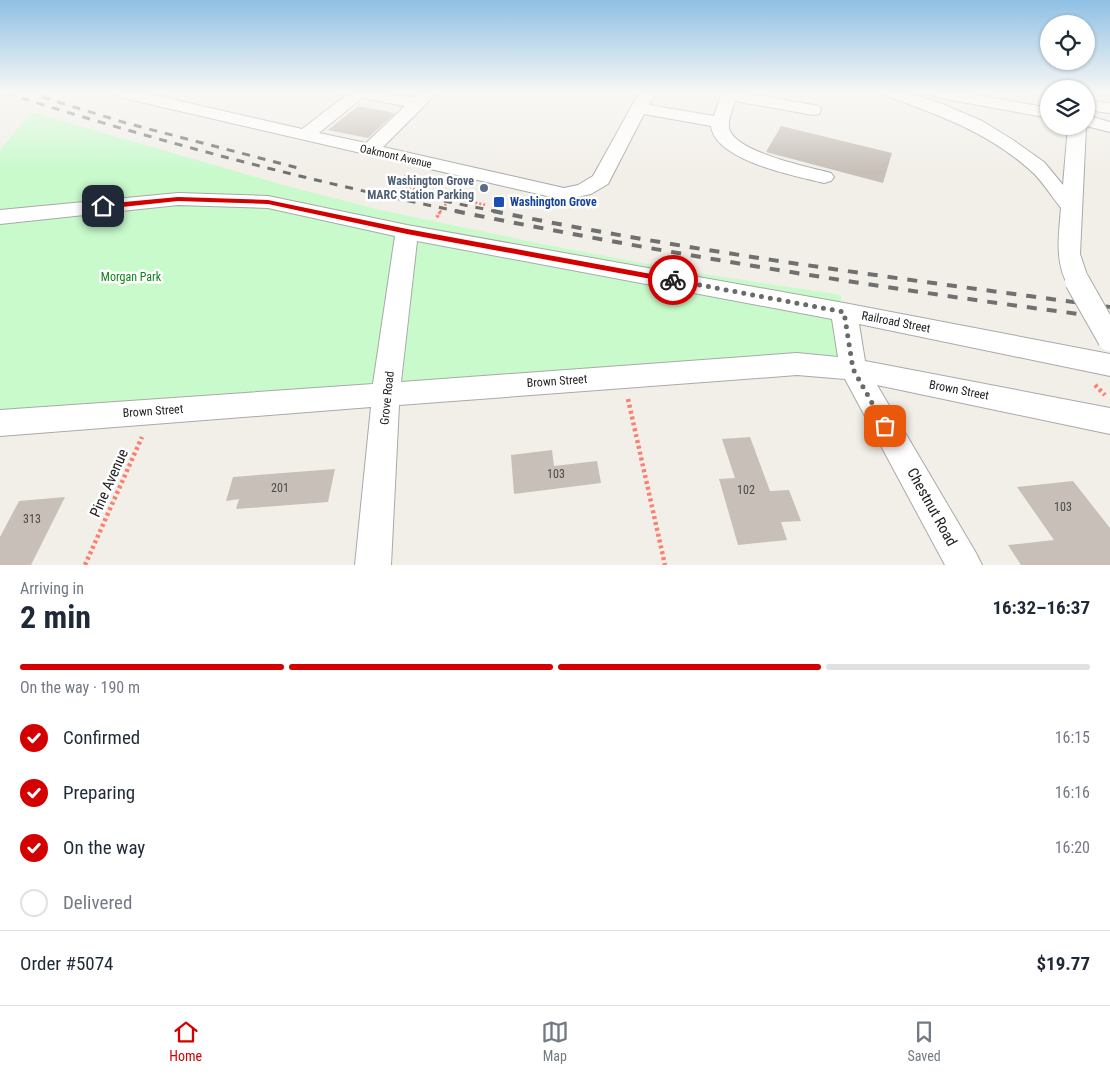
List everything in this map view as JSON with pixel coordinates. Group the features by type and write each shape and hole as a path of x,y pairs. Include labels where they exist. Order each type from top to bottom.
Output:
{"street":[{"name":"Oakmont Avenue","path":"238,119 564,194 584,190 600,180 633,119"},
{"path":"305,135 325,119"},
{"path":"369,150 402,119"},
{"path":"710,119 720,122 721,133 731,143 745,152 769,162 824,177"},
{"path":"963,119 1007,144 1037,166 1073,209"},
{"path":"1095,123 1110,127"},
{"path":"1077,135 1069,254 1077,281 1110,339"},
{"name":"Railroad Street","path":"0,218 178,199 268,202 407,232 844,312 1110,365"},
{"name":"Grove Road","path":"373,565 386,393 407,232"},
{"name":"Chestnut Road","path":"844,312 853,369 964,565"},
{"name":"Brown Street","path":"0,423 797,364 853,369 1110,420"}],"path":[{"path":"400,182 409,188 486,205"},
{"path":"437,216 452,197"},
{"path":"623,377 665,565"},
{"name":"Pine Avenue","path":"85,565 154,411"}],"green space":[{"name":"Morgan Park","path":"26,119 57,119 283,185 380,210 684,271 841,295 842,358 0,418 0,150"}],"building":[{"path":"341,119 388,119 368,138 328,130"},
{"path":"781,126 892,153 883,183 766,152"},
{"path":"750,437 770,491 789,490 801,521 781,522 787,540 738,545 719,479 735,478 722,439"},
{"path":"552,450 554,466 597,461 601,483 514,494 511,455"},
{"path":"335,469 328,502 236,509 239,499 226,501 233,477"},
{"path":"1073,481 1110,528 1110,565 1021,565 1008,545 1054,540 1017,487"},
{"path":"65,497 31,565 0,565 0,537 19,501"}],"railway":[{"path":"92,119 232,159 346,187 462,212"},
{"path":"114,119 298,168"},
{"path":"444,201 499,212"},
{"path":"455,211 700,257 945,296 1110,318"},
{"path":"493,211 646,240 1110,307"}],"way so far":[{"path":"673,280 844,312 853,369 885,426"}],"place":[{"name":"Washington Grove MARC Station Parking","path":"484,188"},
{"name":"Washington Grove","path":"499,202"}],"route":[{"path":"103,206 178,199 268,202 407,232 673,280"}]}
